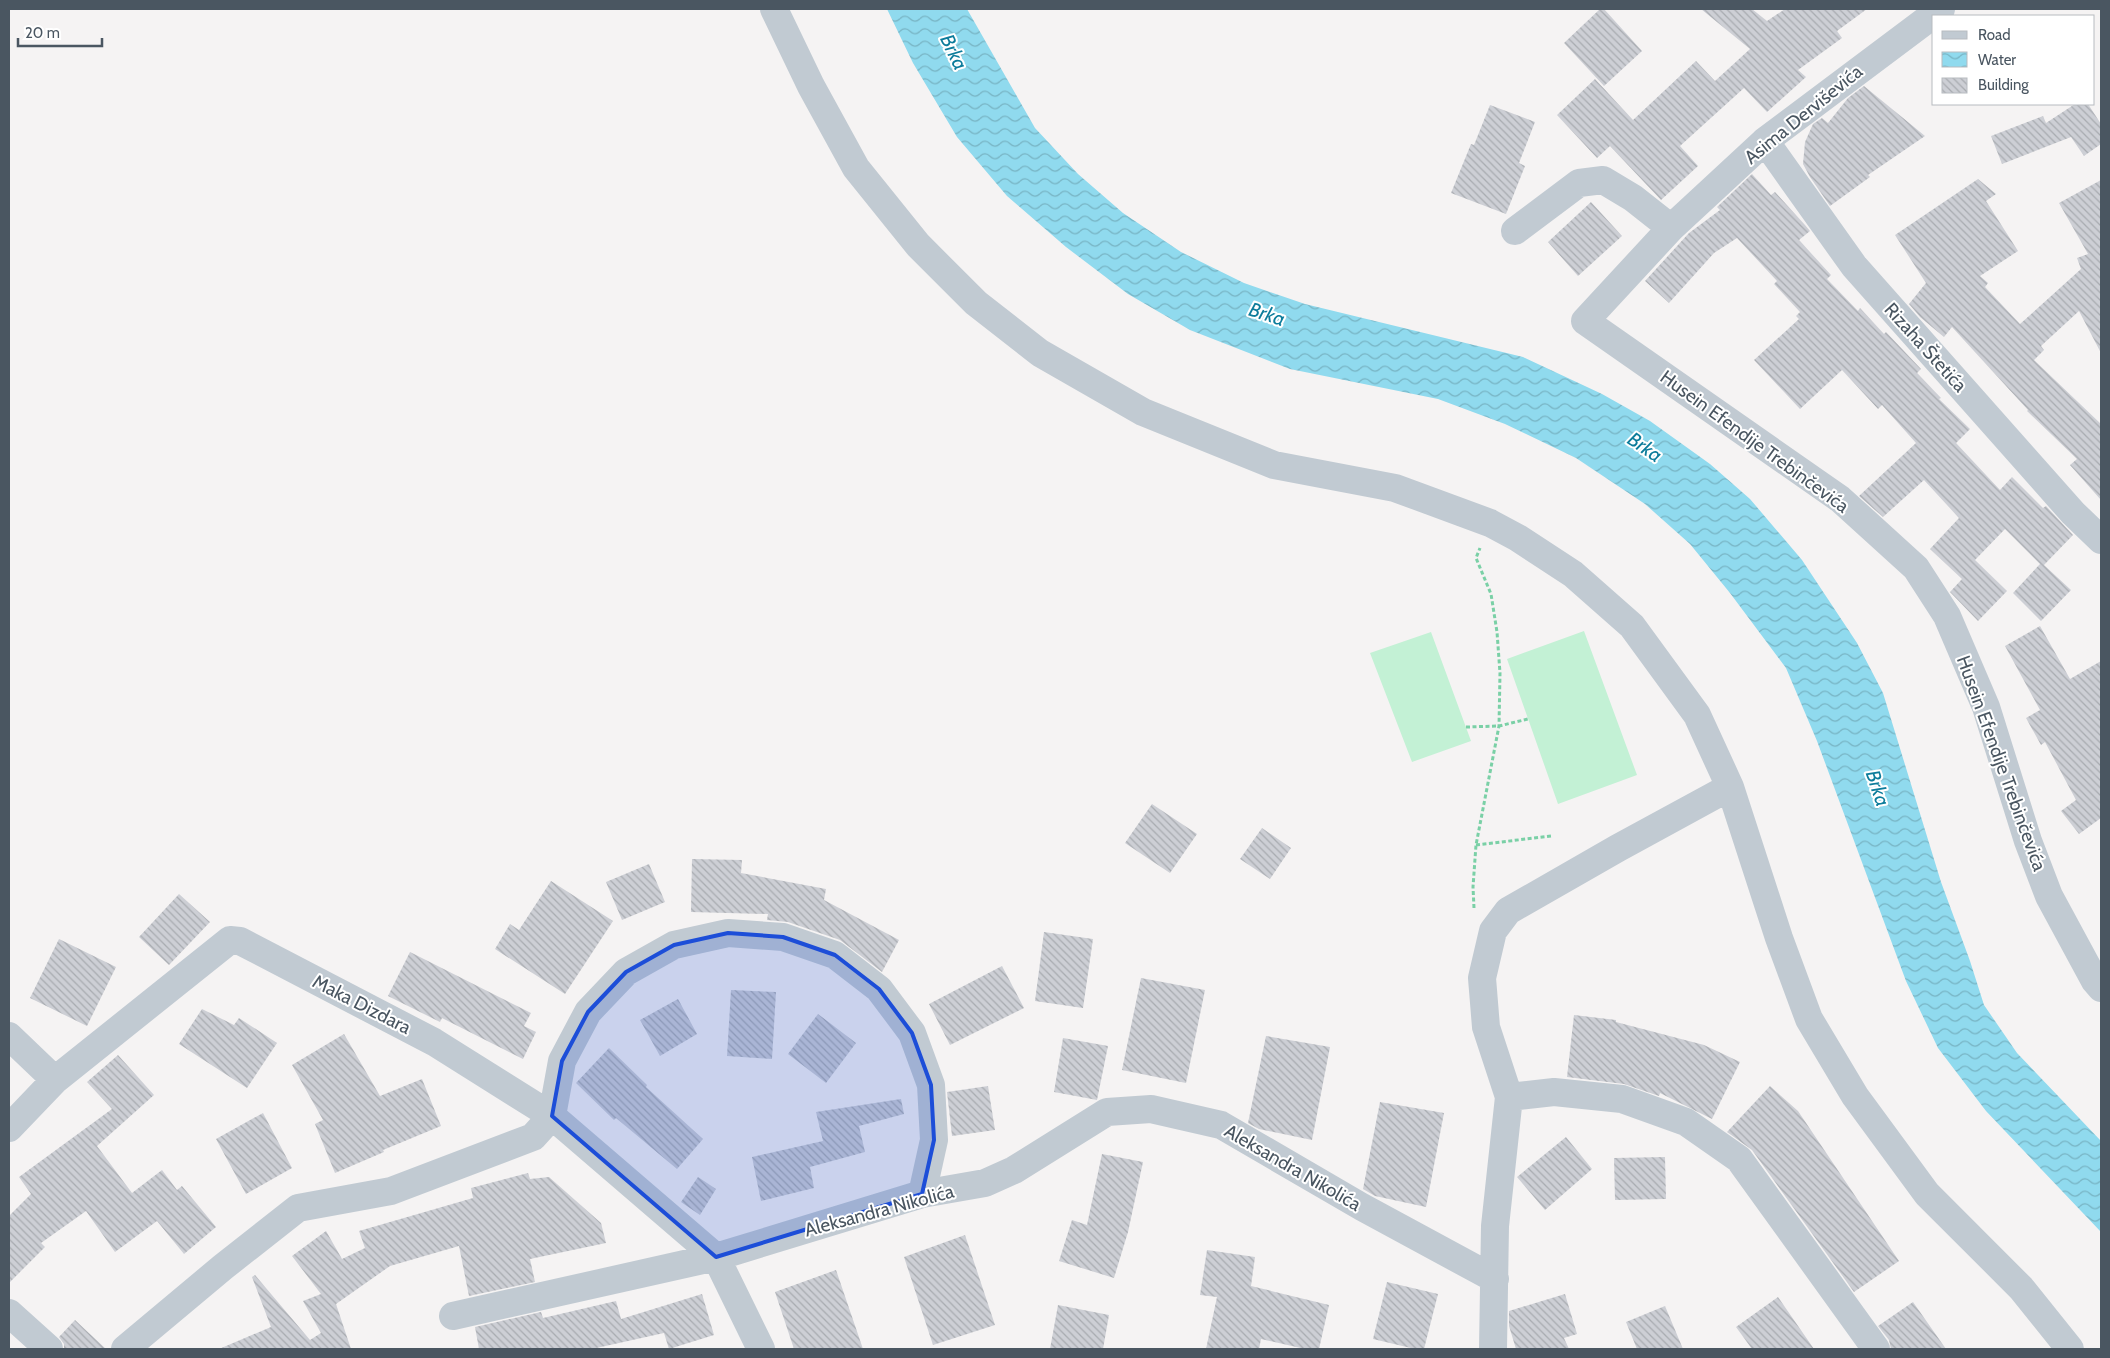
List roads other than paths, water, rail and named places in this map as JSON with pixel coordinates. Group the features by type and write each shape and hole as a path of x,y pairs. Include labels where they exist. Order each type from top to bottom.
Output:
{"street":[{"path":"774,9 811,86 856,168 924,252 976,303 1040,353 1143,412 1274,465 1395,488 1490,523 1518,538 1573,574 1632,626 1697,715 1730,787 1778,938 1809,1018 1850,1088 1927,1194 2021,1288 2070,1349"},
{"name":"Asima Derviševića","path":"1586,321 1671,228 1766,141 1932,16"},
{"name":"Rizaha Štetića","path":"1766,141 1854,266 2073,513 2101,540"},
{"path":"1514,231 1579,183 1603,180 1632,198 1671,228"},
{"name":"Husein Efendije Trebinčevića","path":"1586,321 1840,500 1916,568 1948,616 1986,707 2028,841 2049,896 2099,982"},
{"path":"1493,1349 1495,1226 1509,1097 1486,1027 1482,978 1493,931 1508,911 1730,787"},
{"path":"125,1349 223,1267 298,1208 391,1191 533,1137 552,1116 562,1062 588,1012 626,972 674,945 728,933 783,937 835,955 879,989 912,1033 931,1085 934,1140 922,1194"},
{"name":"Maka Dizdara","path":"9,1128 56,1080 230,940 240,941 434,1042 552,1116 716,1257"},
{"path":"9,1036 56,1080"},
{"path":"1509,1097 1554,1092 1622,1099 1686,1122 1739,1159 1876,1349"},
{"name":"Aleksandra Nikolića","path":"454,1316 716,1257 922,1194 985,1183 1014,1170 1107,1112 1151,1109 1221,1125 1362,1206 1495,1279"},
{"path":"716,1257 761,1349"},
{"path":"9,1313 49,1349"}],"water":[{"name":"Brka","path":"887,9 967,9 1035,128 1078,174 1123,213 1181,252 1244,283 1305,304 1523,357 1602,394 1650,421 1710,464 1750,499 1802,560 1857,643 1883,693 1941,882 1984,1005 2017,1053 2101,1141 2101,1232 1986,1111 1938,1048 1906,981 1817,741 1786,668 1730,593 1690,544 1645,504 1576,458 1505,424 1438,399 1290,369 1190,330 1128,294 1066,247 1007,196 957,137 913,63"}]}
